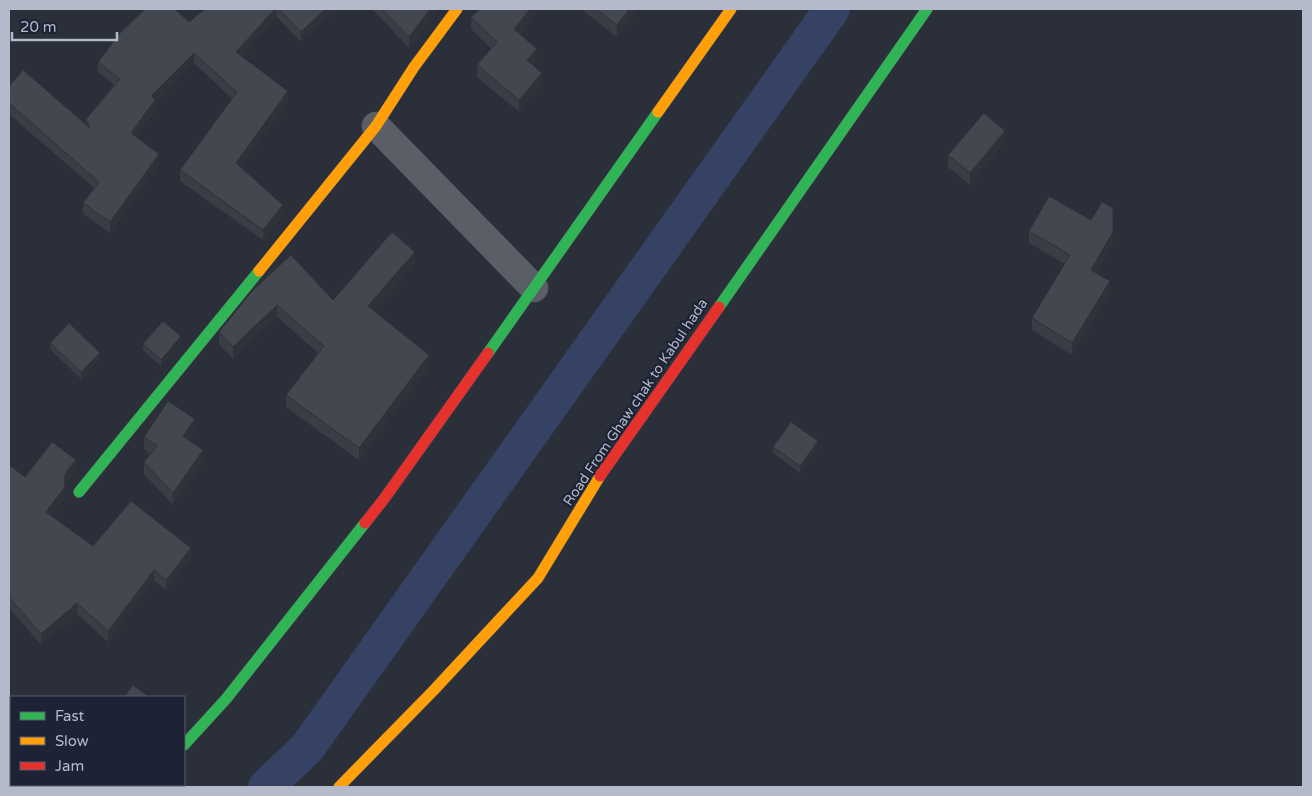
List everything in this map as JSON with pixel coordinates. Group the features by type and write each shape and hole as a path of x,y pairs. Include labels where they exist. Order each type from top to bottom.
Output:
{"street":[{"path":"79,492 376,126 414,66 457,9"},
{"path":"185,744 226,699 384,499 731,9"},
{"name":"Road From Ghaw chak to Kabul hada","path":"339,787 433,691 538,578 602,472 927,9"},
{"path":"376,126 534,288"}],"building":[{"path":"145,9 175,9 189,22 205,9 275,9 236,52 288,91 236,163 283,205 263,230 180,170 237,92 194,53 151,96 155,100 131,133 159,154 110,222 83,203 99,182 9,103 9,86 23,70 90,128 86,119 120,79 98,62 120,33"},
{"path":"279,9 325,9 301,32"},
{"path":"382,9 430,9 409,37"},
{"path":"480,9 530,9 514,29 537,49 527,60 542,73 519,100 477,65 497,42 471,17"},
{"path":"596,9 629,9 617,25"},
{"path":"984,113 1005,131 970,173 948,155"},
{"path":"1049,196 1091,220 1102,202 1113,208 1113,232 1091,270 1110,281 1072,343 1032,318 1070,255 1029,231"},
{"path":"392,232 415,252 368,306 429,355 359,448 286,395 324,346 277,305 233,347 219,332 253,290 291,255 333,300"},
{"path":"163,321 181,336 161,360 143,344"},
{"path":"69,323 100,353 81,372 50,343"},
{"path":"168,401 195,419 183,436 203,450 173,493 144,462 157,446 144,437"},
{"path":"791,422 818,441 800,466 773,447"},
{"path":"52,442 76,460 64,478 65,487 46,512 93,546 131,501 191,548 166,580 154,570 108,631 77,603 41,634 9,597 9,465 25,477"},
{"path":"133,685 148,696 125,696"}],"waterway":[{"path":"266,787 307,748 832,9"}],"traffic: fast":[{"path":"719,307 927,9"},
{"path":"488,353 658,112"},
{"path":"79,492 259,271"},
{"path":"185,744 226,699 365,523"}],"traffic: slow":[{"path":"259,271 376,126 414,67 457,9"},
{"path":"658,112 731,9"},
{"path":"339,787 433,691 538,578 600,476"}],"traffic: jam":[{"path":"600,476 719,307"},
{"path":"365,523 488,353"}]}
